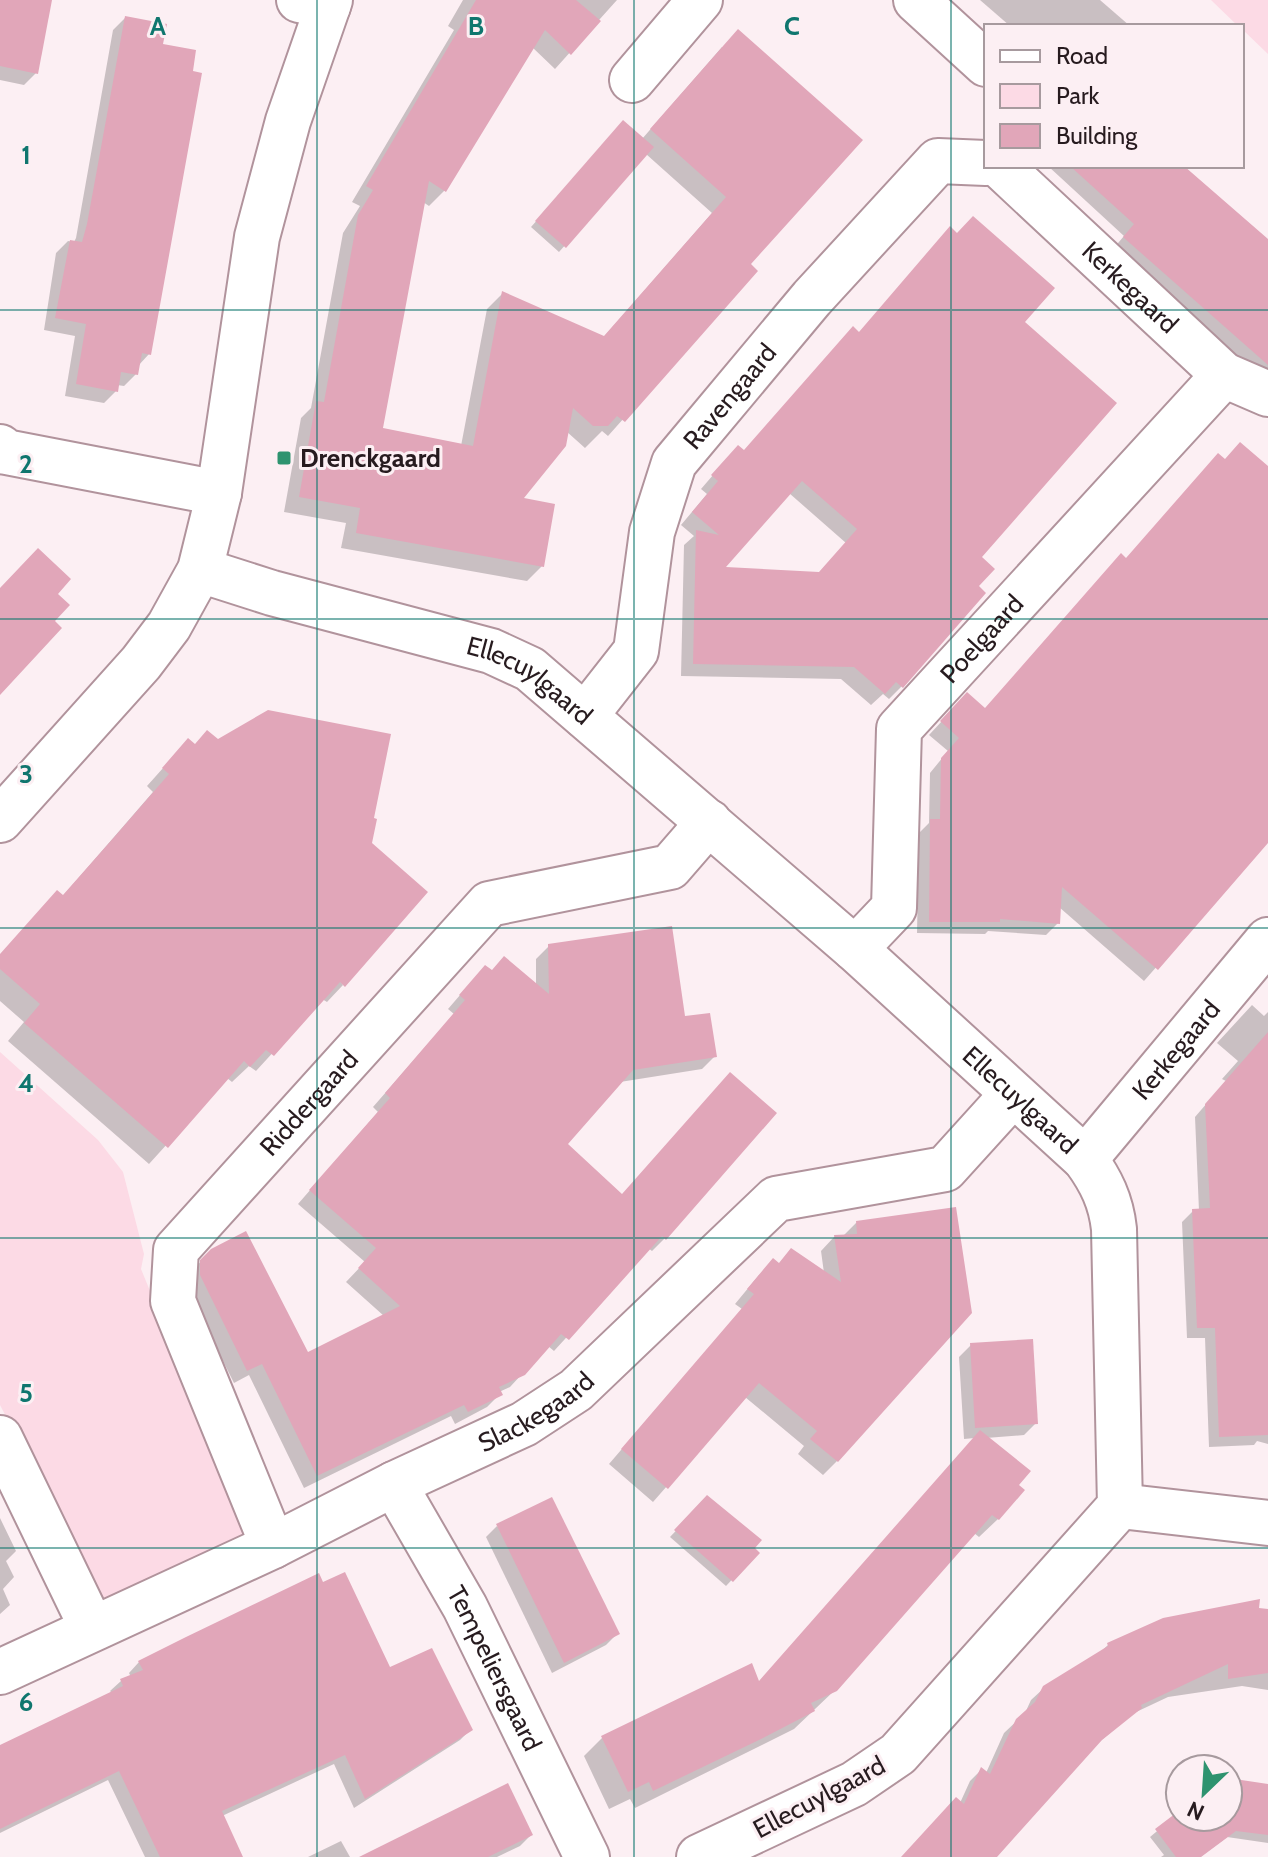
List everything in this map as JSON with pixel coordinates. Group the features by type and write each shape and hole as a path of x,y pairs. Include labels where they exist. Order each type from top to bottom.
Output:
{"street":[{"path":"632,80 700,0"},
{"path":"916,0 984,62"},
{"path":"0,820 141,663 169,626 200,570 219,493 257,237 319,2"},
{"name":"Ravengaard","path":"585,716 636,651 652,532 674,463 812,298 938,161 984,163"},
{"name":"Kerkegaard","path":"1002,168 1224,375 1268,394"},
{"name":"Poelgaard","path":"855,949 894,908 899,729 1224,375"},
{"path":"0,447 6,452 219,493"},
{"name":"Ellecuylgaard","path":"200,570 272,593 491,651 530,669 855,949 1085,1159 1106,1194 1114,1229 1120,1506 898,1754 854,1784 699,1857"},
{"name":"Riddergaard","path":"273,1546 173,1301 176,1250 489,904 670,867 709,822"},
{"name":"Kerkegaard","path":"1085,1159 1268,940"},
{"name":"Slackegaard","path":"0,1672 273,1546 394,1484 524,1424 576,1390 776,1199 945,1169 1012,1095"},
{"path":"0,1438 92,1628"},
{"name":"Tempeliersgaard","path":"394,1484 465,1607 587,1857"},
{"path":"1120,1506 1268,1523"}],"green space":[{"path":"1211,0 1268,0 1268,54 1244,31 1244,24 1236,24"},
{"path":"0,1052 98,1140 123,1172 144,1254 141,1269 248,1540 104,1603 0,1405"}],"building":[{"path":"0,0 52,0 38,74 0,66"},
{"path":"476,0 576,0 601,21 571,55 545,30 446,192 429,181 383,428 473,446 502,291 604,336 726,197 650,129 738,29 863,140 751,264 758,271 625,422 617,416 608,426 593,426 573,408 566,446 524,498 555,504 544,567 356,533 360,508 299,497 316,401 324,402 358,215 373,190 366,186"},
{"path":"125,16 167,24 163,44 196,50 193,71 202,73 151,355 142,353 138,375 121,372 118,392 76,384 86,324 55,318 70,240 82,242 87,224"},
{"path":"623,120 654,147 566,248 535,221"},
{"path":"1072,168 1186,168 1268,239 1268,365 1123,237 1134,224"},
{"path":"973,216 1055,288 1025,322 1117,403 982,557 995,569 979,586 986,593 903,688 896,682 885,694 854,667 693,664 696,530 719,535 692,512 718,481 711,475 738,445 744,450 853,326 859,332 950,226 957,233","holes":["802,481 857,529 819,572 726,567"]},
{"path":"1240,442 1268,466 1268,843 1158,970 1062,887 1060,924 1000,919 1000,922 929,922 930,819 940,819 941,758 959,738 940,721 967,692 985,708 1121,553 1126,558 1218,453 1225,459"},
{"path":"38,548 71,579 58,594 70,605 55,621 62,628 0,695 0,588"},
{"path":"268,710 391,734 372,843 428,892 345,987 340,982 274,1056 266,1050 250,1067 244,1061 168,1148 24,1023 40,1004 0,969 0,954 57,890 63,895 116,835 169,774 162,768 188,738 195,744 207,730 218,739"},
{"path":"672,926 685,1016 710,1013 717,1057 633,1070 568,1144 622,1194 730,1072 777,1113 666,1240 662,1236 569,1340 561,1334 525,1375 499,1387 503,1395 468,1412 464,1405 317,1476 262,1364 247,1371 200,1275 200,1260 211,1249 246,1231 308,1352 400,1306 358,1268 376,1248 309,1190 390,1098 385,1093 465,1000 459,995 485,965 492,970 504,956 549,994 548,944"},
{"path":"1268,1032 1268,1435 1219,1437 1215,1328 1197,1328 1192,1209 1210,1208 1205,1104"},
{"path":"956,1207 972,1313 838,1462 810,1439 817,1431 759,1383 668,1489 621,1449 754,1294 747,1289 773,1258 779,1263 791,1248 841,1282 834,1235 857,1234 856,1221"},
{"path":"1033,1339 1038,1424 975,1428 970,1343"},
{"path":"980,1430 1031,1471 1019,1485 1025,1490 999,1520 992,1515 837,1691 811,1703 815,1711 761,1739 653,1791 649,1782 628,1792 601,1736 752,1663 759,1681"},
{"path":"707,1495 762,1540 755,1548 760,1553 733,1582 674,1530"},
{"path":"552,1497 620,1634 564,1663 496,1524"},
{"path":"345,1572 390,1667 432,1648 473,1730 365,1799 345,1755 222,1811 243,1857 160,1857 119,1771 0,1829 0,1745 123,1686 120,1679 143,1670 138,1661 319,1573 323,1582"},
{"path":"1260,1599 1259,1608 1268,1609 1268,1673 1228,1679 1228,1664 1141,1705 1142,1708 1102,1740 997,1857 901,1857 956,1797 964,1804 981,1767 990,1774 1016,1719 1035,1702 1043,1686 1108,1646 1107,1643 1163,1618"},
{"path":"1244,1780 1268,1784 1268,1835 1244,1832"},
{"path":"508,1783 533,1835 488,1857 359,1857"},
{"path":"1164,1822 1164,1833 1233,1833 1201,1857 1176,1857 1155,1829"}],"place":[{"name":"Drenckgaard","path":"284,458"}]}
